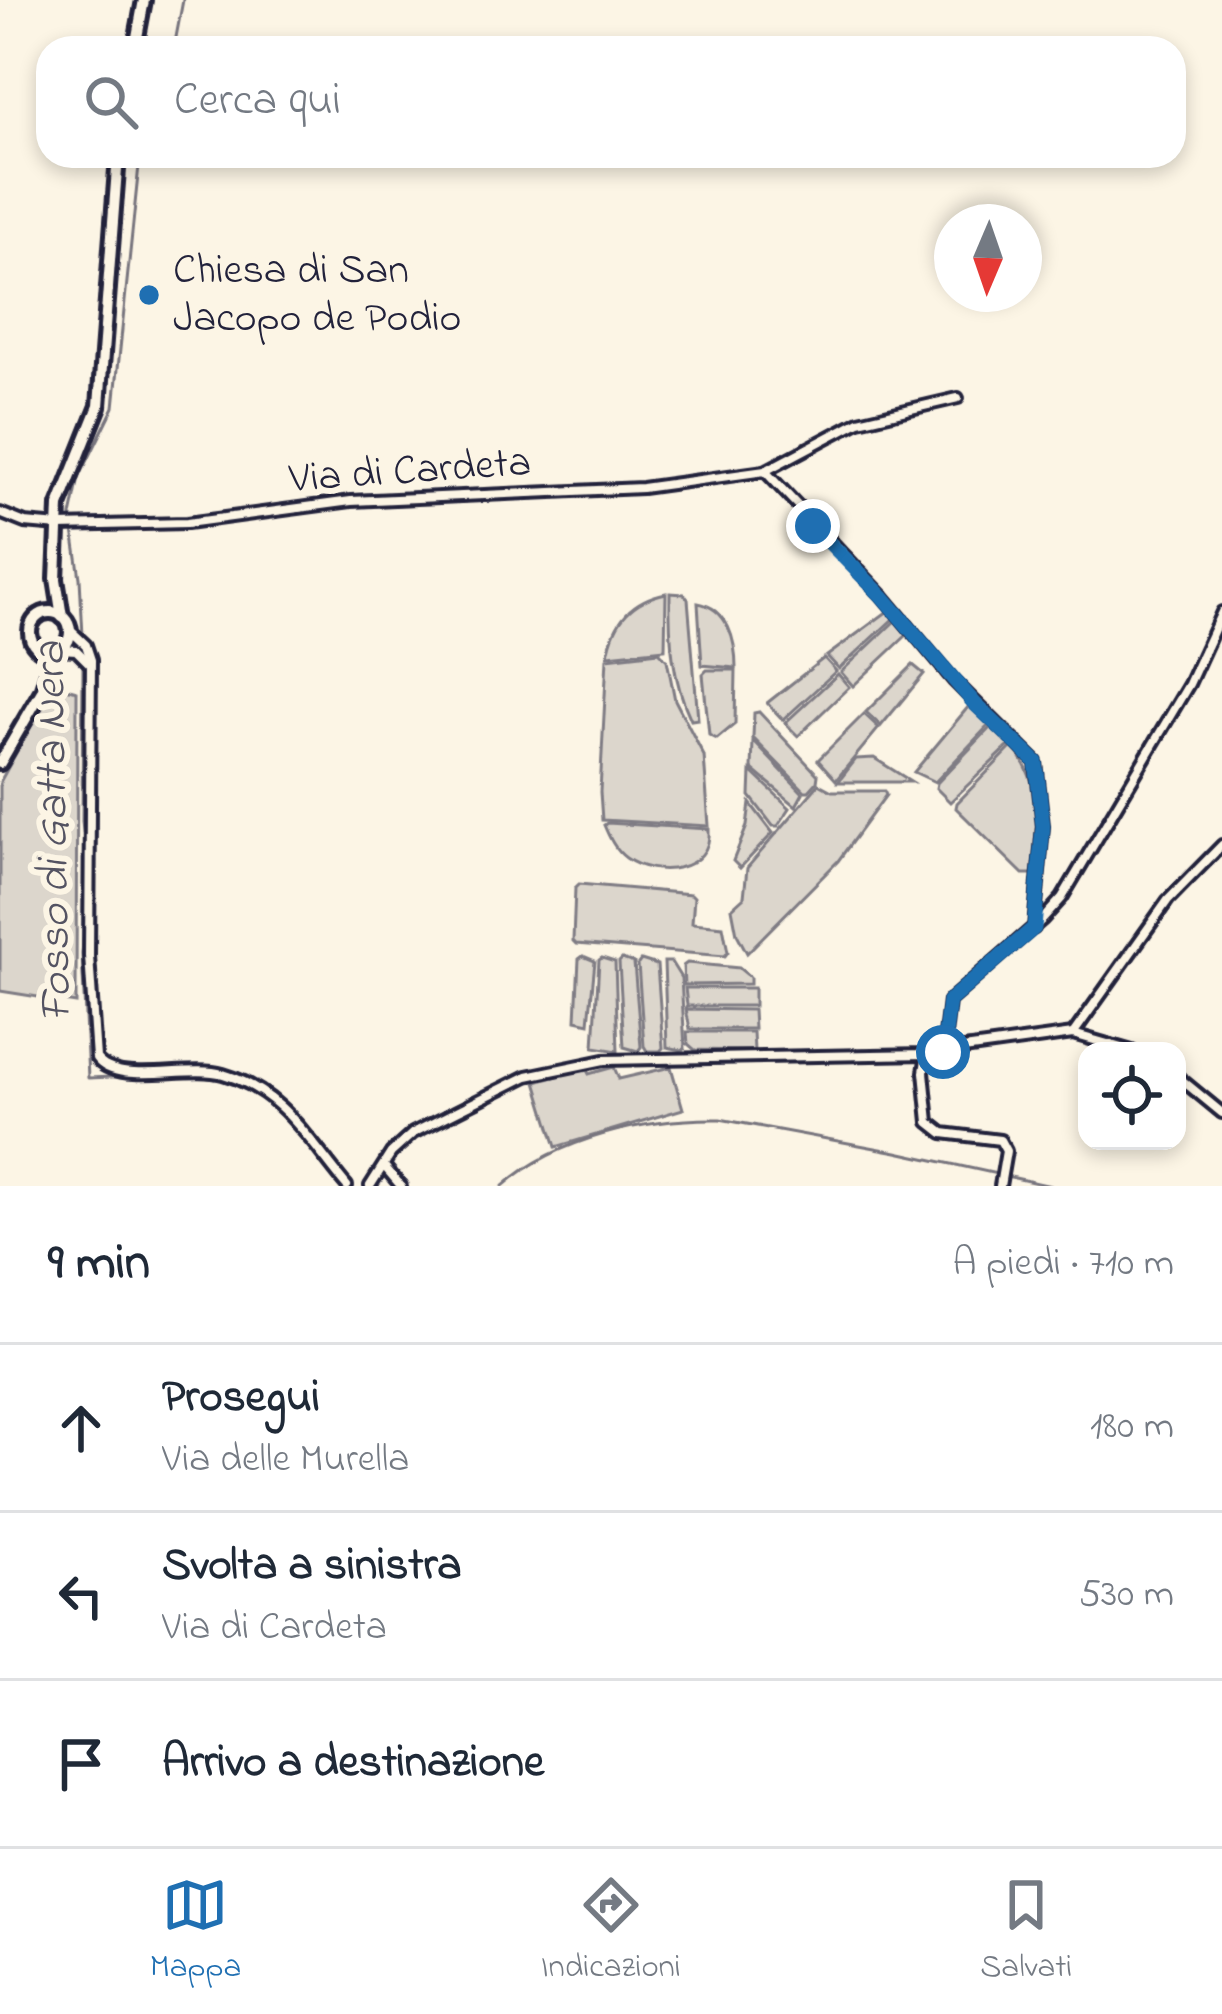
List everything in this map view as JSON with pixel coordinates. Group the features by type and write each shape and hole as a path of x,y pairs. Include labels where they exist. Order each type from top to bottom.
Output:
{"main road":[{"path":"137,36 144,0"},
{"path":"46,677 30,630 43,614 56,579 67,526 62,490 99,406 117,168"},
{"path":"56,579 79,643"},
{"path":"43,614 79,643"},
{"path":"0,763 58,650 68,640 79,643"},
{"path":"37,647 58,650"}],"street":[{"name":"Via di Cardeta","path":"0,513 25,523 67,526 218,520 351,501 656,488 765,471 854,423 958,398"},
{"path":"765,471 964,692 1036,762 1043,826 1034,928"},
{"path":"943,1052 949,1001 1062,898 1198,667 1222,612"},
{"path":"58,650 79,643 92,884 88,956 95,1058 118,1072 204,1071 253,1086 287,1110 347,1186"},
{"path":"1073,1034 1168,900 1222,845"},
{"path":"370,1186 395,1148 413,1133 514,1082 560,1068 630,1058 927,1054 1073,1034 1101,1042"},
{"path":"927,1054 925,1095 931,1126 1000,1140 1006,1151 1001,1180"},
{"path":"1186,1083 1222,1113"},
{"path":"384,1166 401,1186"}],"shaded area":[{"path":"666,593 665,649 608,655 626,614 643,601"},
{"path":"670,593 688,599 698,719 691,720 676,674"},
{"path":"698,603 717,611 728,627 736,668 702,665"},
{"path":"888,611 894,618 839,669 827,656"},
{"path":"895,621 907,635 853,686 841,672"},
{"path":"659,652 667,660 675,700 704,756 709,826 602,820 607,658"},
{"path":"824,658 836,671 783,720 767,703"},
{"path":"913,665 924,674 881,726 866,712"},
{"path":"736,670 735,724 717,739 709,735 703,674"},
{"path":"838,674 849,687 798,736 785,723"},
{"path":"52,688 77,691 76,1003 0,991 0,782"},
{"path":"969,706 989,725 935,782 914,772"},
{"path":"759,712 818,775 809,791 753,738 754,713"},
{"path":"864,714 879,728 836,780 818,760"},
{"path":"991,727 1010,745 950,802 936,788 937,783"},
{"path":"753,741 803,793 796,806 752,769"},
{"path":"1012,747 1034,791 1034,874 1023,874 956,808"},
{"path":"874,758 912,782 838,782 856,759"},
{"path":"751,771 790,808 778,826 773,826 750,796"},
{"path":"819,784 832,791 884,791 886,795 838,861 747,953 732,908 744,897 747,868"},
{"path":"750,803 773,833 740,868 733,861"},
{"path":"607,823 709,829 708,843 692,863 652,868 622,855 608,834"},
{"path":"579,884 691,894 692,923 723,926 728,952 725,956 576,944 575,888"},
{"path":"602,958 615,962 618,1051 594,1047"},
{"path":"579,959 595,961 589,1023 576,1020"},
{"path":"622,959 634,963 638,1051 624,1047"},
{"path":"641,960 657,965 660,1051 647,1051 644,1046"},
{"path":"664,962 671,962 681,978 682,1050 667,1047"},
{"path":"687,963 739,968 750,977 750,984 684,985"},
{"path":"685,988 754,988 754,1006 687,1006"},
{"path":"686,1009 753,1010 754,1029 690,1029"},
{"path":"687,1032 753,1032 754,1051 695,1050 688,1044"},
{"path":"614,1067 619,1079 671,1067 683,1109 556,1147 536,1082 586,1068 589,1074"}],"waterway":[{"name":"Fosso di Gatta Nera","path":"176,36 183,0"},
{"name":"Fosso di Gatta Nera","path":"83,636 71,516 79,478 114,407 139,168"},
{"name":"Fosso di Gatta Nera","path":"83,663 86,857"},
{"name":"Fosso di Gatta Nera","path":"86,903 82,954 88,1078 137,1076"},
{"name":"Fosso di Gatta Nera","path":"189,1075 231,1081 264,1098"},
{"path":"503,1186 550,1155 605,1134 663,1122 720,1119 1051,1186"},
{"name":"Fosso di Gatta Nera","path":"293,1125 339,1186"}],"place":[{"name":"Chiesa di San Jacopo de Podio","path":"149,295"}],"route":[{"path":"813,526 1039,769 1043,826 1034,928 949,1001 943,1052"}]}
